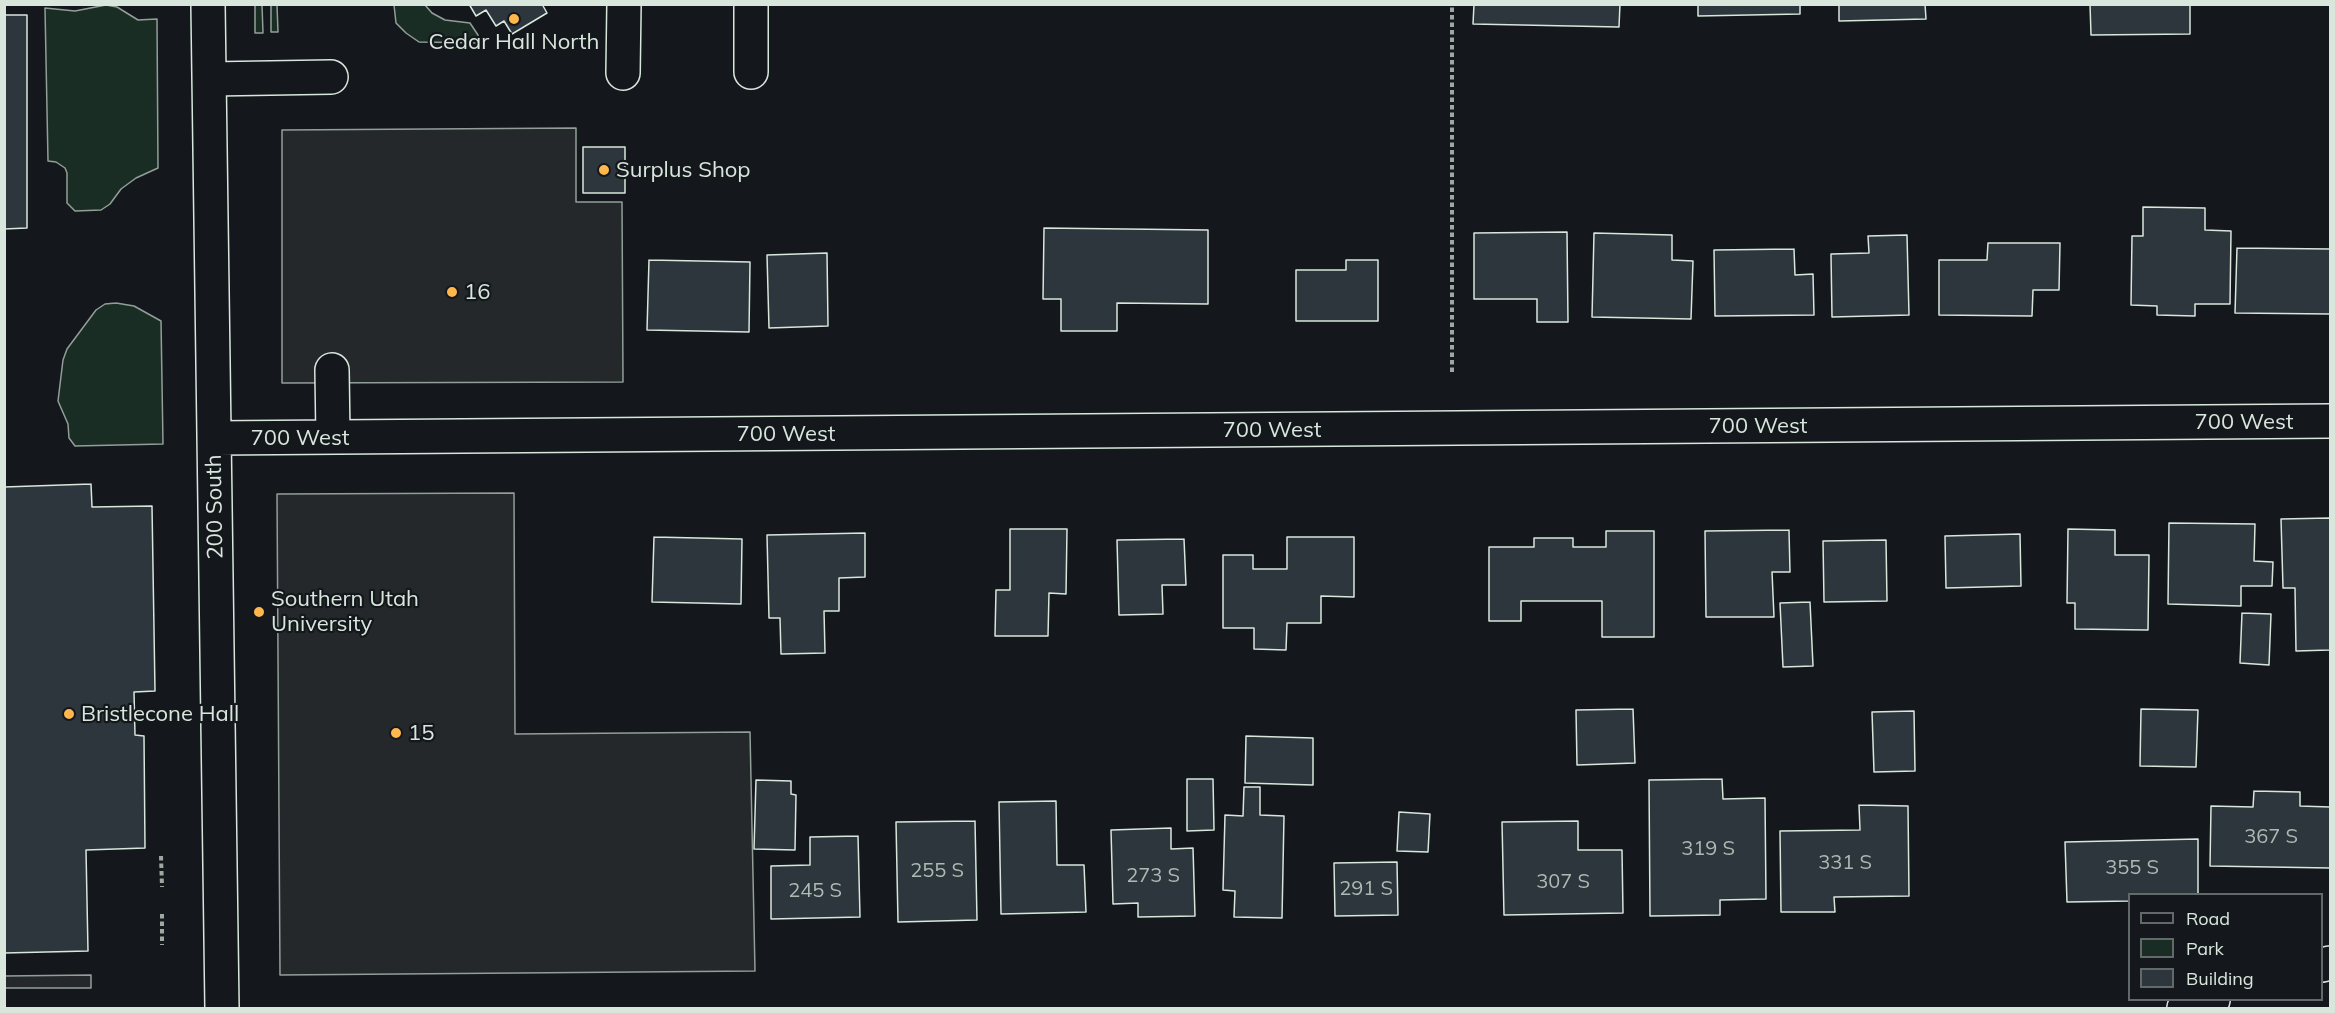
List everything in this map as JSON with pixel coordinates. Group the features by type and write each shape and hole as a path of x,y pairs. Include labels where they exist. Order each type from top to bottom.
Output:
{"street":[{"name":"200 South","path":"208,4 222,1008"},
{"path":"623,73 624,4"},
{"path":"751,4 751,72"},
{"path":"210,79 331,77"},
{"path":"332,370 333,437"},
{"name":"700 West","path":"214,438 2331,421"},
{"path":"2184,1008 2207,1001"}],"path":[{"path":"1452,4 1452,372"},
{"path":"161,856 162,887"},
{"path":"162,914 162,945"}],"green space":[{"path":"106,5 117,7 138,20 157,19 158,168 136,178 121,189 110,204 101,210 75,211 67,203 65,168 56,162 48,161 45,8 75,11"},
{"path":"255,5 262,5 263,33 255,33"},
{"path":"271,5 277,5 278,32 271,32"},
{"path":"394,5 425,5 432,13 445,20 470,23 480,43 419,42 396,23"},
{"path":"105,304 134,306 161,321 163,444 75,446 69,438 68,424 58,401 63,360 67,349 96,310"}],"shaded area":[{"name":"16","path":"576,128 576,202 622,202 623,382 282,383 282,130"},
{"name":"15","path":"514,493 515,734 750,732 755,971 280,975 277,494"},
{"path":"91,975 91,988 5,988 5,976"}],"building":[{"name":"Cedar Hall North","path":"469,4 542,4 547,13 512,34 504,21 496,26 486,10 476,16"},
{"path":"1474,4 1620,4 1619,27 1473,24"},
{"path":"1698,4 1800,4 1800,14 1698,16"},
{"path":"1839,4 1925,4 1926,19 1839,21"},
{"path":"2090,4 2190,4 2190,34 2091,35"},
{"path":"4,15 27,15 27,228 4,229"},
{"name":"Surplus Shop","path":"583,147 625,147 625,193 583,193"},
{"path":"2143,207 2205,208 2205,230 2231,231 2230,304 2195,304 2195,316 2157,315 2157,306 2131,305 2132,236 2143,236"},
{"path":"1044,228 1208,230 1208,304 1117,303 1117,331 1061,331 1061,299 1043,299"},
{"path":"1567,232 1568,322 1537,322 1537,299 1474,299 1474,233"},
{"path":"1594,233 1672,235 1672,260 1693,261 1691,319 1592,317"},
{"path":"1907,235 1909,315 1832,317 1831,254 1869,253 1868,236"},
{"path":"1988,243 2060,243 2059,290 2033,290 2032,316 1939,315 1939,260 1987,260"},
{"path":"2237,248 2330,249 2330,314 2235,313"},
{"path":"1794,249 1795,275 1813,274 1814,315 1715,316 1714,250"},
{"path":"827,253 828,326 769,328 767,255"},
{"path":"649,260 750,262 749,332 647,330"},
{"path":"1346,260 1378,260 1378,321 1296,321 1296,270 1346,270"},
{"name":"Bristlecone Hall","path":"91,484 92,507 152,506 155,691 134,692 135,735 144,736 145,848 86,850 88,951 4,953 4,487"},
{"path":"2330,518 2330,650 2296,651 2295,588 2283,588 2281,519"},
{"path":"2169,523 2255,524 2254,561 2273,562 2272,586 2241,586 2241,606 2168,604"},
{"path":"1010,529 1067,529 1066,594 1049,593 1048,636 995,636 996,590 1010,590"},
{"path":"2068,529 2115,530 2115,555 2149,555 2148,630 2075,629 2075,603 2067,603"},
{"path":"1789,530 1790,572 1772,572 1774,617 1706,617 1705,531"},
{"path":"1606,531 1654,531 1654,637 1602,637 1602,601 1521,601 1521,621 1489,621 1489,547 1534,547 1534,538 1573,538 1573,547 1606,547"},
{"path":"865,533 865,577 839,578 839,611 824,611 825,653 781,654 780,618 769,618 767,535"},
{"path":"2020,534 2021,586 1946,588 1945,536"},
{"path":"654,537 742,539 741,604 652,602"},
{"path":"1287,537 1354,537 1354,597 1321,596 1321,623 1287,623 1286,650 1254,649 1254,628 1223,628 1223,555 1253,555 1253,569 1287,569"},
{"path":"1184,539 1186,585 1162,585 1163,614 1119,615 1117,540"},
{"path":"1886,540 1887,601 1824,602 1823,541"},
{"path":"1810,602 1813,666 1783,667 1780,603"},
{"path":"2242,613 2271,614 2269,665 2240,663"},
{"path":"1633,709 1635,763 1577,765 1576,710"},
{"path":"2141,709 2198,710 2196,767 2140,766"},
{"path":"1914,711 1915,771 1874,772 1872,712"},
{"path":"1246,736 1313,738 1313,785 1245,783"},
{"path":"1187,779 1213,779 1214,830 1187,831"},
{"path":"1722,779 1723,799 1765,798 1766,899 1720,900 1720,915 1650,916 1649,780"},
{"path":"756,780 791,781 791,794 796,795 795,850 754,849"},
{"path":"1244,787 1260,787 1260,815 1284,816 1282,918 1234,917 1235,891 1223,890 1225,815 1243,816"},
{"path":"2254,791 2300,792 2300,806 2330,807 2330,868 2210,866 2211,806 2253,807"},
{"path":"1056,801 1057,865 1084,865 1086,912 1001,914 999,802"},
{"path":"1859,805 1908,806 1909,896 1834,897 1835,912 1781,912 1780,831 1860,830"},
{"path":"1399,812 1430,814 1428,852 1397,851"},
{"path":"975,821 977,920 898,922 896,822"},
{"path":"1578,821 1578,850 1622,850 1623,913 1504,915 1502,822"},
{"path":"1171,828 1171,849 1193,848 1195,916 1138,917 1138,903 1113,904 1111,830"},
{"path":"858,836 860,917 771,919 771,866 810,865 810,837"},
{"path":"2198,839 2198,893 2128,893 2128,901 2067,902 2065,842"},
{"path":"1397,862 1398,915 1335,916 1334,863"}],"place":[{"name":"Cedar Hall North","path":"514,19"},
{"name":"Surplus Shop","path":"604,170"},
{"name":"16","path":"452,292"},
{"name":"Southern Utah University","path":"259,612"},
{"name":"Bristlecone Hall","path":"69,714"},
{"name":"15","path":"396,733"}]}
